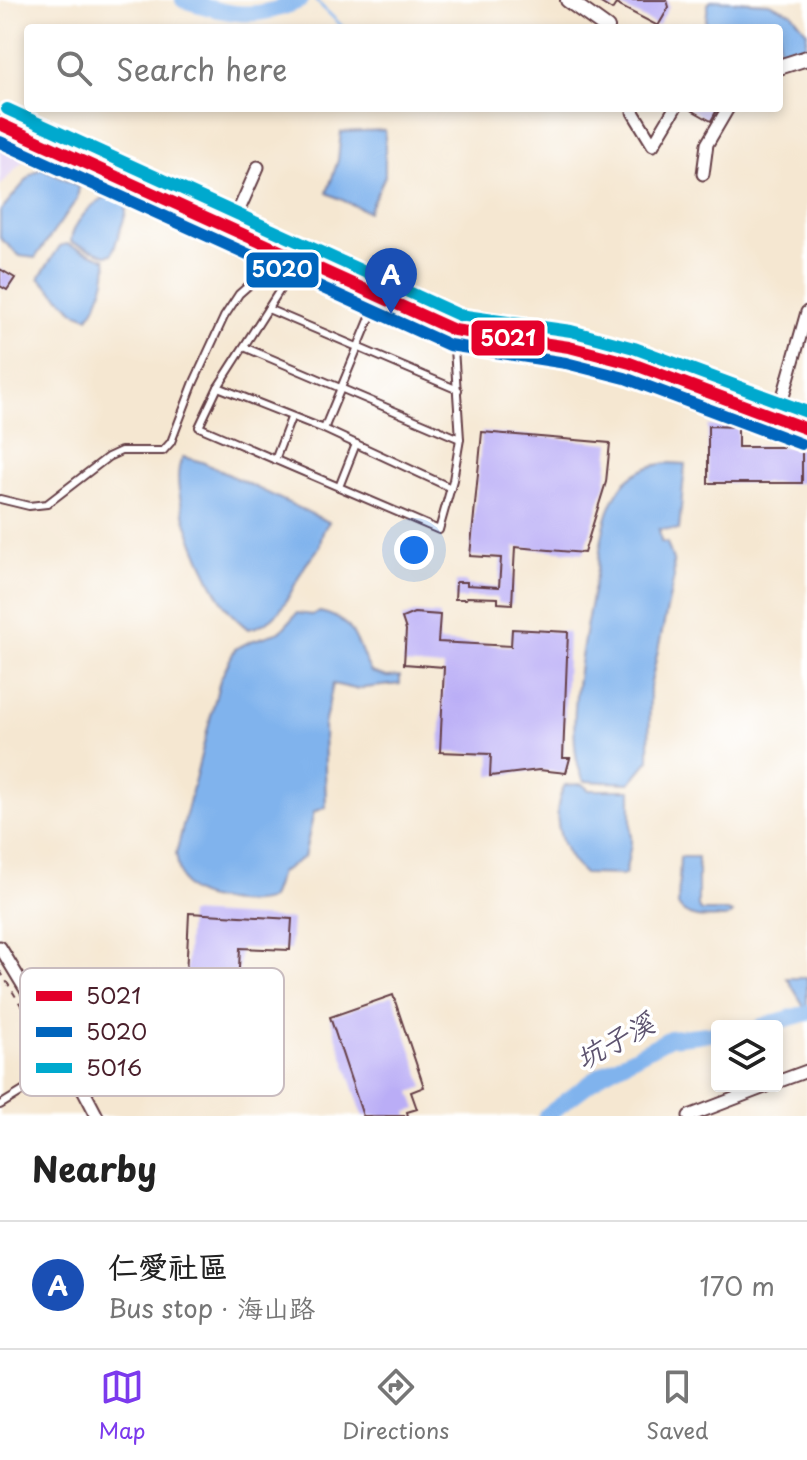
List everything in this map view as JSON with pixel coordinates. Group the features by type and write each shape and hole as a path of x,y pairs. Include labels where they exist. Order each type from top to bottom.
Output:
{"main road":[{"path":"0,124 454,330 569,347 615,359 807,429"}],"street":[{"path":"568,0 601,24"},
{"path":"783,66 807,58"},
{"path":"633,112 653,145 673,112"},
{"path":"703,174 707,144 726,112"},
{"path":"230,230 258,167"},
{"path":"777,418 807,312"},
{"path":"0,947 20,984"},
{"path":"783,1080 807,1071"},
{"path":"689,1116 751,1092"},
{"path":"84,1096 97,1116"}],"lane":[{"path":"291,257 268,309 218,387 199,427 439,530 460,439 454,330"},
{"path":"0,499 29,506 47,504 108,457 121,451 163,451 171,442 224,317 239,294 291,257"},
{"path":"324,429 379,296"},
{"path":"268,309 458,390"},
{"path":"244,347 460,439"},
{"path":"218,387 324,429 451,488"},
{"path":"275,460 291,418"},
{"path":"339,487 356,444"},
{"path":"0,1105 20,1093"}],"path":[{"path":"0,971 20,1000"}],"shaded area":[{"path":"0,138 34,149 0,186"}],"water":[{"path":"712,0 769,3 792,13 807,32 805,47 783,55 783,24 706,24 708,4"},
{"path":"385,130 385,176 368,212 327,193 338,160 341,132"},
{"path":"42,168 79,187 77,199 35,258 20,256 0,238 0,211 31,175"},
{"path":"110,196 126,203 126,213 112,254 106,255 71,242 84,214 97,202"},
{"path":"67,244 106,259 102,290 88,317 75,312 39,278 60,246"},
{"path":"183,457 202,462 329,522 319,548 305,566 284,605 270,620 260,625 248,629 232,614 201,560 179,490 178,471"},
{"path":"685,464 679,530 659,529 661,542 667,543 673,560 674,577 650,687 649,760 630,783 584,781 574,737 575,709 582,651 606,519 621,487 631,477 648,467"},
{"path":"320,612 349,627 371,672 387,677 400,676 400,684 355,689 333,684 324,725 326,807 314,812 304,857 280,873 271,898 242,902 197,894 184,882 176,854 220,680 235,649 280,632 297,613 312,615"},
{"path":"582,784 589,790 631,790 631,844 625,875 584,874 563,844 558,820 560,796 565,785"},
{"path":"680,857 698,857 698,907 701,911 728,911 732,913 728,917 694,916 678,905"},
{"path":"787,978 807,978 807,1011"}],"building":[{"path":"596,0 667,0 669,7 659,24 616,4 612,10"},
{"path":"695,112 716,112 711,121"},
{"path":"0,269 15,278 7,290 0,286"},
{"path":"708,426 738,427 738,447 802,447 802,483 708,483"},
{"path":"482,432 610,443 606,482 584,553 515,547 512,604 498,603 498,598 455,599 456,582 499,587 501,558 470,556"},
{"path":"414,613 440,615 438,642 511,646 512,629 568,632 563,758 570,758 566,773 539,770 490,776 491,754 440,752 444,667 404,664 406,630 402,618"},
{"path":"189,913 292,919 290,950 240,948 239,968 186,968"},
{"path":"393,995 424,1087 411,1092 417,1109 407,1112 408,1116 363,1116 330,1017"}],"waterway":[{"path":"183,0 242,14 270,11 301,0"},
{"path":"315,0 340,24"},
{"name":"坑子溪","path":"783,1020 807,1013"},
{"name":"坑子溪","path":"546,1116 602,1074 670,1038 711,1034"}],"transit line":[{"name":"5016","path":"7,109 459,315 571,331 634,348 807,412"},
{"name":"5021","path":"0,124 454,330 569,347 630,363 807,429"},
{"name":"5020","path":"0,142 449,345 566,363 625,378 801,444"}],"place":[{"name":"仁愛社區","path":"391,314"}]}
